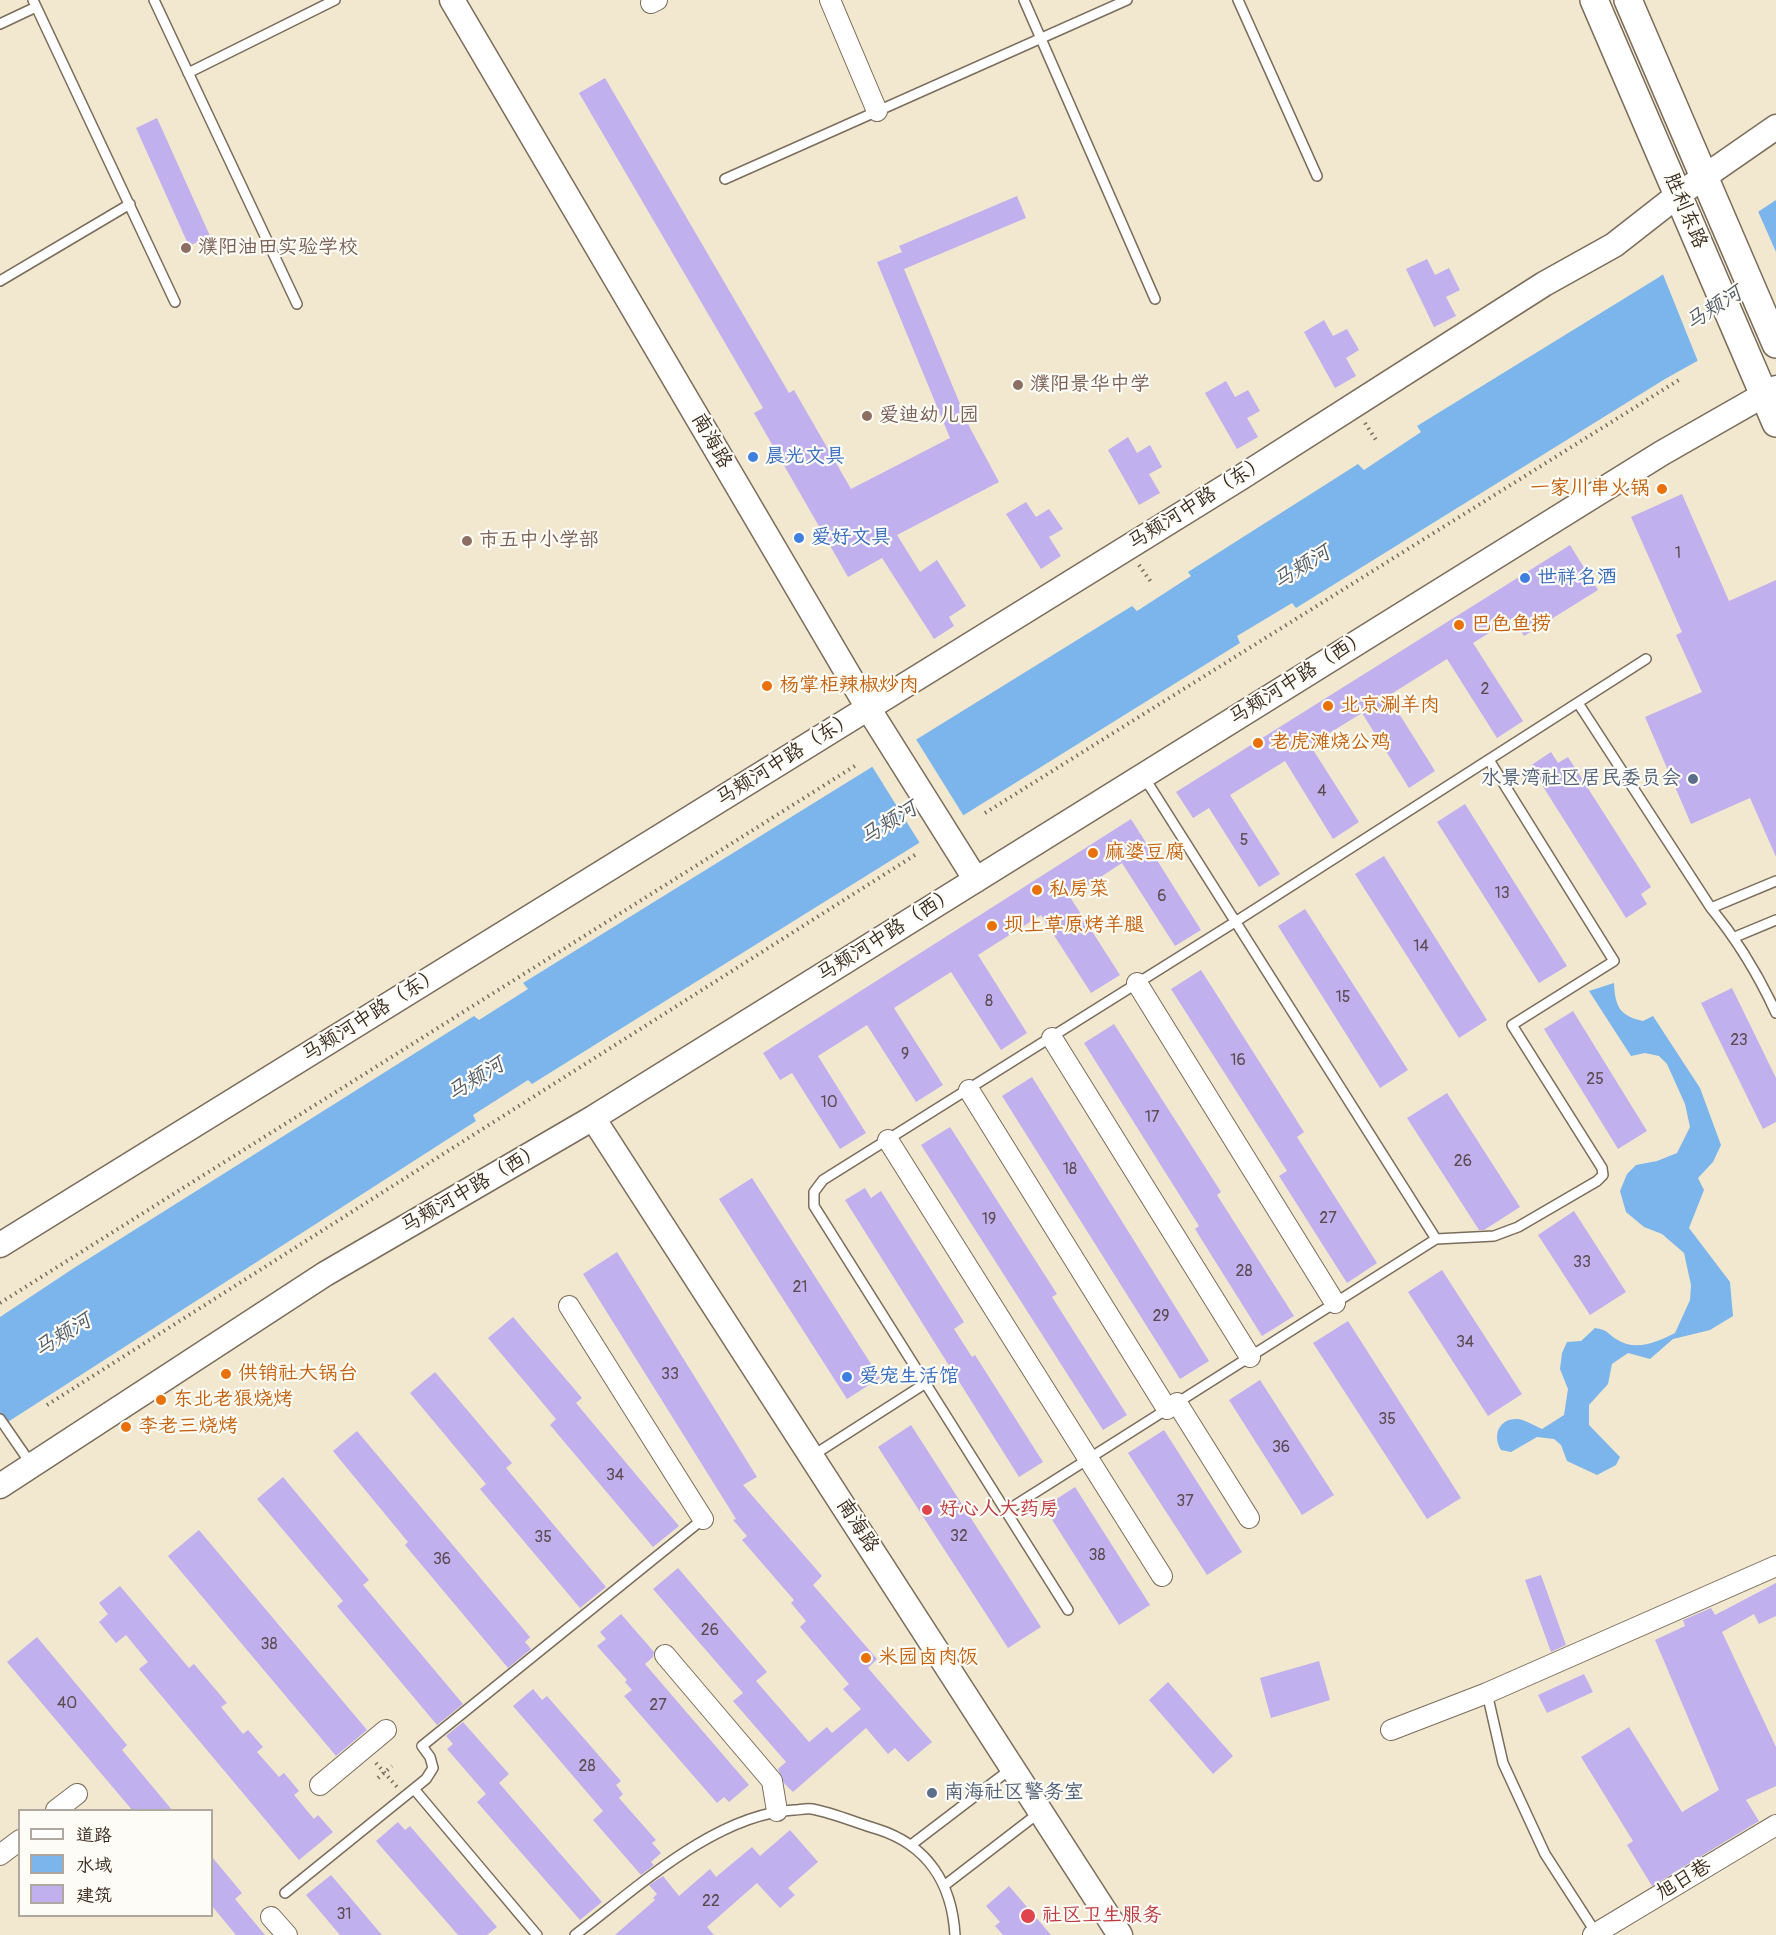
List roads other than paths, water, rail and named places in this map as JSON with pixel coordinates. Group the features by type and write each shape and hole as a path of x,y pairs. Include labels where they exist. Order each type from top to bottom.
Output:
{"main road":[{"name":"胜利东路","path":"1594,0 1700,247 1765,387 1776,423"},
{"name":"胜利东路","path":"1628,0 1776,344"}],"street":[{"name":"南海路","path":"452,0 868,708 975,880"},
{"path":"830,0 877,111"},
{"name":"马颊河中路（东）","path":"0,1245 1335,418 1544,284 1614,245 1678,195 1776,127"},
{"name":"马颊河中路（西）","path":"0,1486 325,1274 593,1118 1765,387"},
{"path":"1137,983 1335,1303"},
{"path":"1052,1038 1250,1357"},
{"path":"969,1090 1172,1406 1249,1518"},
{"name":"南海路","path":"593,1118 1119,1935"},
{"path":"888,1140 1162,1576"},
{"path":"569,1306 703,1519"},
{"path":"1391,1730 1487,1693 1776,1566"},
{"path":"665,1655 772,1781 777,1811"},
{"path":"320,1785 386,1730"},
{"path":"57,1809 77,1794"},
{"name":"旭日巷","path":"1595,1934 1776,1825"},
{"path":"0,1855 18,1842"},
{"path":"271,1917 287,1935"}],"lane":[{"path":"154,0 297,304"},
{"path":"188,73 335,0"},
{"path":"1024,0 1155,299"},
{"path":"725,179 1127,0"},
{"path":"1238,0 1317,176"},
{"path":"0,24 35,4 175,302"},
{"path":"0,281 130,204"},
{"path":"1068,1610 814,1206 814,1192 823,1180 1235,922 1646,658"},
{"path":"1578,703 1711,908 1735,937 1763,985 1776,1013"},
{"path":"1006,1511 1436,1239 1494,1236 1518,1227 1597,1181 1603,1175 1602,1168 1512,1024 1614,961 1489,760"},
{"path":"1143,775 1436,1239"},
{"path":"1711,908 1776,881"},
{"path":"1735,937 1776,920"},
{"path":"811,1456 926,1383"},
{"path":"0,1419 32,1465"},
{"path":"285,1893 426,1779 433,1768 430,1757 422,1746 703,1519"},
{"path":"1487,1693 1503,1764 1545,1854 1595,1934"},
{"path":"911,1845 1012,1768"},
{"path":"414,1789 537,1935"},
{"path":"575,1935 698,1844 732,1826 777,1811 811,1809 890,1833 911,1845 938,1872 945,1885 955,1935"},
{"path":"945,1885 1040,1812"}],"water":[{"name":"马颊河","path":"1776,200 1776,317 1665,379 1296,608 1292,603 1237,636 1240,643 532,1084 528,1080 473,1115 476,1121 0,1427 0,1317 474,1016 479,1020 528,989 523,983 1132,606 1137,611 1191,576 1188,572 1358,464 1364,470 1421,432 1417,426 1656,279"},
{"path":"1614,983 1618,1004 1624,1013 1643,1021 1653,1016 1700,1088 1721,1145 1713,1162 1698,1178 1704,1190 1689,1228 1730,1282 1733,1316 1710,1330 1673,1339 1650,1359 1628,1353 1612,1364 1608,1384 1589,1405 1589,1425 1620,1457 1616,1465 1597,1475 1567,1461 1561,1445 1554,1439 1537,1437 1511,1452 1501,1450 1497,1433 1502,1424 1511,1419 1518,1419 1542,1429 1564,1415 1568,1389 1560,1369 1562,1353 1567,1342 1581,1341 1595,1328 1631,1345 1653,1342 1675,1333 1690,1300 1691,1285 1684,1253 1662,1234 1644,1227 1626,1212 1620,1191 1627,1174 1636,1165 1657,1161 1677,1153 1690,1127 1685,1104 1667,1064 1659,1056 1645,1053 1631,1056 1589,991"}],"place":[{"name":"濮阳油田实验学校","path":"186,248"},
{"name":"濮阳景华中学","path":"1018,385"},
{"name":"爱迪幼儿园","path":"867,416"},
{"name":"晨光文具","path":"753,457"},
{"name":"一家川串火锅","path":"1662,489"},
{"name":"爱好文具","path":"799,538"},
{"name":"市五中小学部","path":"467,541"},
{"name":"世祥名酒","path":"1525,578"},
{"name":"巴色鱼捞","path":"1459,625"},
{"name":"杨掌柜辣椒炒肉","path":"767,686"},
{"name":"北京涮羊肉","path":"1328,706"},
{"name":"老虎滩烧公鸡","path":"1258,743"},
{"name":"水景湾社区居民委员会","path":"1693,779"},
{"name":"麻婆豆腐","path":"1093,853"},
{"name":"私房菜","path":"1037,890"},
{"name":"坝上草原烤羊腿","path":"992,926"},
{"name":"供销社大锅台","path":"226,1374"},
{"name":"爱宠生活馆","path":"847,1377"},
{"name":"东北老狼烧烤","path":"161,1400"},
{"name":"李老三烧烤","path":"126,1427"},
{"name":"好心人大药房","path":"927,1510"},
{"name":"米园卤肉饭","path":"866,1658"},
{"name":"南海社区警务室","path":"932,1793"},
{"name":"社区卫生服务","path":"1028,1916"}]}
